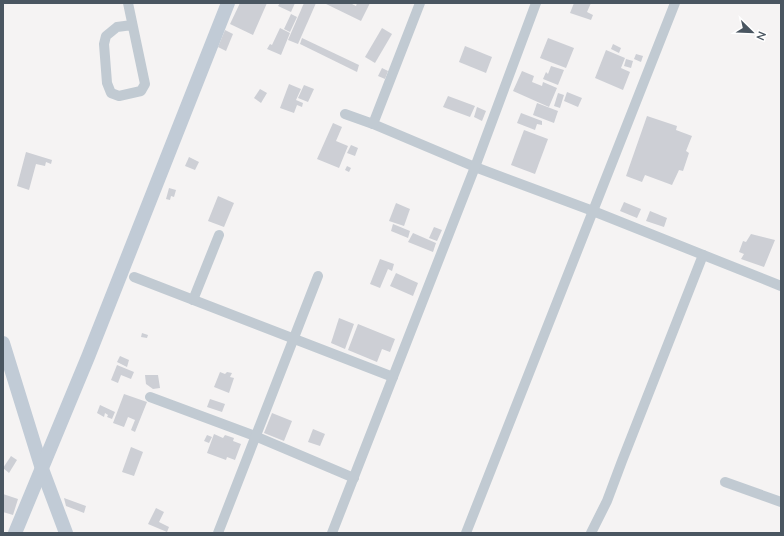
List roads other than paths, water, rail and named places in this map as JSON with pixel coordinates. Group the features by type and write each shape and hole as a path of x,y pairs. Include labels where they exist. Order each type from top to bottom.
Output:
{"street":[{"path":"128,3 144,84 141,91 119,96 111,93 107,83 104,44 106,36 117,27 132,25"},
{"path":"15,533 88,357 228,3"},
{"path":"372,124 420,3"},
{"path":"332,533 475,167 536,3"},
{"path":"466,533 675,3"},
{"path":"345,114 475,167 593,211 781,286"},
{"path":"193,300 219,235"},
{"path":"591,533 607,502 703,255"},
{"path":"218,533 318,276"},
{"path":"134,277 393,377"},
{"path":"3,343 42,469 66,533"},
{"path":"150,397 255,436 354,478"},
{"path":"725,482 781,502"}]}
